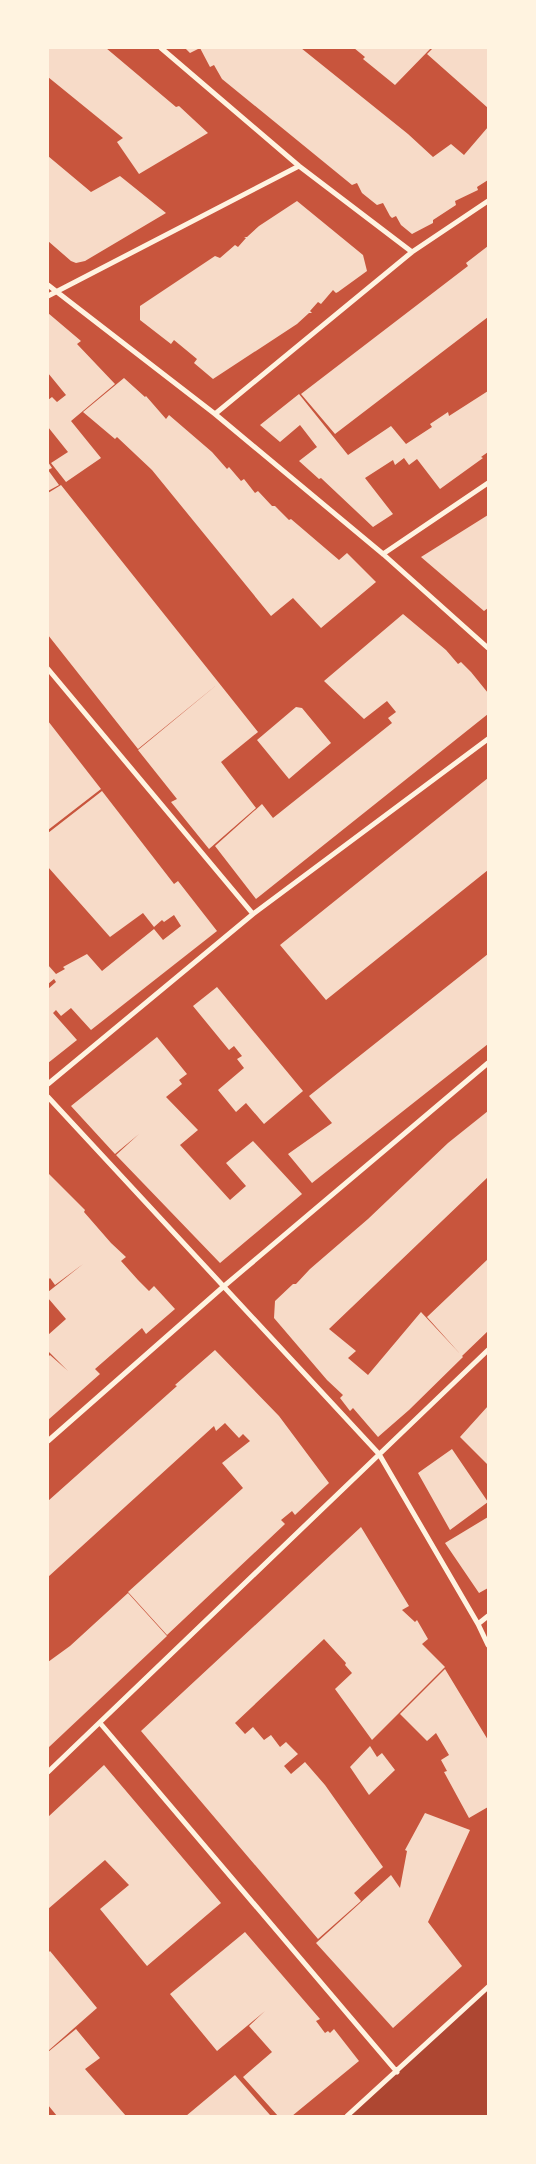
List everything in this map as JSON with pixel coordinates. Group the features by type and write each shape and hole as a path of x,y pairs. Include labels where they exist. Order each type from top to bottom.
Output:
{"street":[{"path":"161,48 298,166 412,252"},
{"path":"48,296 298,166"},
{"path":"215,414 412,252 488,201"},
{"path":"48,285 215,414 383,554 488,648"},
{"path":"383,554 488,483"},
{"path":"48,669 253,914"},
{"path":"48,1084 253,914 488,739"},
{"path":"48,1441 223,1287 488,1063"},
{"path":"48,1097 379,1454 478,1624 488,1645"},
{"path":"48,1772 488,1350"},
{"path":"478,1624 488,1616"},
{"path":"100,1723 397,2072"},
{"path":"347,2116 488,1988"}],"shaded area":[{"path":"488,1987 488,2116 347,2116"}],"building":[{"path":"48,48 106,48 176,107 179,106 208,133 139,174 117,142 123,138 48,77"},
{"path":"185,48 200,48 190,53"},
{"path":"200,48 301,48 408,134 433,157 451,144 464,155 488,127 488,180 477,187 478,190 455,201 456,205 433,220 433,223 412,234 401,225 396,216 392,218 390,216 383,203 377,205 362,193 357,183 352,185 222,79 214,65 210,67"},
{"path":"354,48 431,48 395,85 363,59 365,57"},
{"path":"433,48 488,48 488,108 427,54"},
{"path":"48,156 91,192 120,176 166,213 85,261 76,263 71,261 48,241"},
{"path":"297,201 363,255 367,271 338,292 336,293 333,290 321,304 318,302 310,311 312,313 309,313 297,324 213,379 194,363 197,359 174,340 171,344 140,320 140,306 215,256 220,258 235,245 238,247 246,238 244,237 247,237 259,226"},
{"path":"488,246 488,317 335,434 301,394 468,266 466,263"},
{"path":"48,313 81,341 77,344 115,384 71,421 101,458 66,482 51,463 68,452 48,427 48,400 52,397 57,402 66,395 48,373"},
{"path":"124,378 146,396 166,419 169,415 212,452 227,469 229,467 241,481 244,479 255,493 258,491 272,506 275,506 289,520 291,519 339,560 347,553 376,582 321,628 293,598 271,616 152,470 117,437 115,439 83,412"},
{"path":"488,391 488,452 481,457 483,458 440,489 417,459 409,465 404,458 395,465 393,460 365,478 393,514 373,527 321,478 319,479 299,461 317,447 300,425 280,442 260,425 299,394 348,455 391,426 406,444 432,427 430,424 448,412 449,416"},
{"path":"48,462 52,468 48,470"},
{"path":"48,470 59,485 48,491"},
{"path":"61,485 219,683 138,749 48,635 48,493"},
{"path":"488,515 488,608 484,611 421,557"},
{"path":"403,614 446,650 458,664 461,662 471,672 488,693 488,714 256,899 215,846 262,804 273,818 392,723 388,718 396,712 387,701 364,719 324,681"},
{"path":"219,683 258,732 221,762 256,808 209,849 171,802 177,799 138,750"},
{"path":"296,707 302,708 331,743 289,779 257,740"},
{"path":"48,721 101,789 48,830"},
{"path":"488,778 488,870 326,1000 280,945"},
{"path":"102,791 174,884 178,881 217,931 91,1030 71,1008 61,1016 56,1010 53,1013 77,1040 48,1063 48,989 56,982 54,979 48,984 48,965 56,974 65,969 63,967 87,954 102,971 154,929 163,940 181,926 174,915 164,922 162,920 154,927 143,913 110,937 48,867 48,833"},
{"path":"488,954 488,1044 312,1183 288,1154 332,1123 309,1096"},
{"path":"217,987 303,1091 264,1124 246,1103 236,1112 218,1090 244,1068 237,1059 242,1056 234,1046 229,1050 193,1006"},
{"path":"157,1037 187,1074 179,1080 182,1084 166,1097 198,1130 180,1145 230,1200 246,1186 226,1163 253,1141 302,1194 220,1263 116,1155 139,1134 115,1154 71,1106"},
{"path":"488,1111 488,1177 329,1329 356,1351 348,1358 368,1375 421,1312 463,1357 409,1410 378,1437 353,1408 350,1411 340,1398 343,1395 327,1380 274,1318 275,1301 368,1219 448,1143"},
{"path":"48,1173 85,1210 84,1212 111,1243 126,1257 121,1261 138,1280 149,1291 154,1286 175,1309 146,1334 142,1328 95,1369 100,1374 48,1420 48,1357 50,1355 68,1371 48,1351 48,1335 66,1319 48,1298 48,1292 83,1264 55,1285 50,1278 48,1280"},
{"path":"488,1259 488,1331 462,1356 427,1317"},
{"path":"215,1350 279,1416 329,1483 295,1515 292,1511 281,1520 285,1524 167,1635 128,1592 243,1488 222,1463 250,1441 243,1434 239,1438 225,1423 216,1431 214,1426 48,1577 48,1501"},
{"path":"488,1406 488,1465 460,1437"},
{"path":"452,1449 488,1502 450,1530 418,1473"},
{"path":"488,1517 488,1588 479,1593 445,1543"},
{"path":"361,1527 409,1606 402,1610 415,1622 417,1620 428,1639 422,1644 445,1667 372,1740 335,1689 352,1673 345,1665 346,1663 324,1639 235,1723 245,1734 253,1727 264,1740 271,1735 280,1747 286,1742 298,1754 284,1766 291,1774 305,1762 325,1785 383,1867 354,1893 361,1901 318,1939 141,1731"},
{"path":"128,1593 167,1636 48,1748 48,1662 70,1646"},
{"path":"445,1669 488,1740 488,1807 469,1818 444,1772 447,1771 441,1760 449,1755 436,1733 427,1741 400,1714"},
{"path":"370,1746 377,1757 382,1753 395,1770 369,1795 350,1767"},
{"path":"104,1765 221,1903 147,1966 100,1909 129,1885 105,1860 48,1909 48,1817"},
{"path":"425,1813 470,1830 428,1922 462,1966 393,2028 316,1943 391,1875 400,1888 407,1851 405,1850"},
{"path":"245,1932 320,2019 316,2021 325,2033 328,2031 330,2033 334,2029 359,2061 292,2116 278,2116 243,2077 272,2052 249,2026 265,2011 217,2051 170,1994"},
{"path":"50,1951 97,2008 48,2051 48,1953"},
{"path":"76,2029 100,2058 85,2069 126,2116 57,2116 48,2105 48,2052"},
{"path":"235,2075 270,2115 186,2116"}]}
